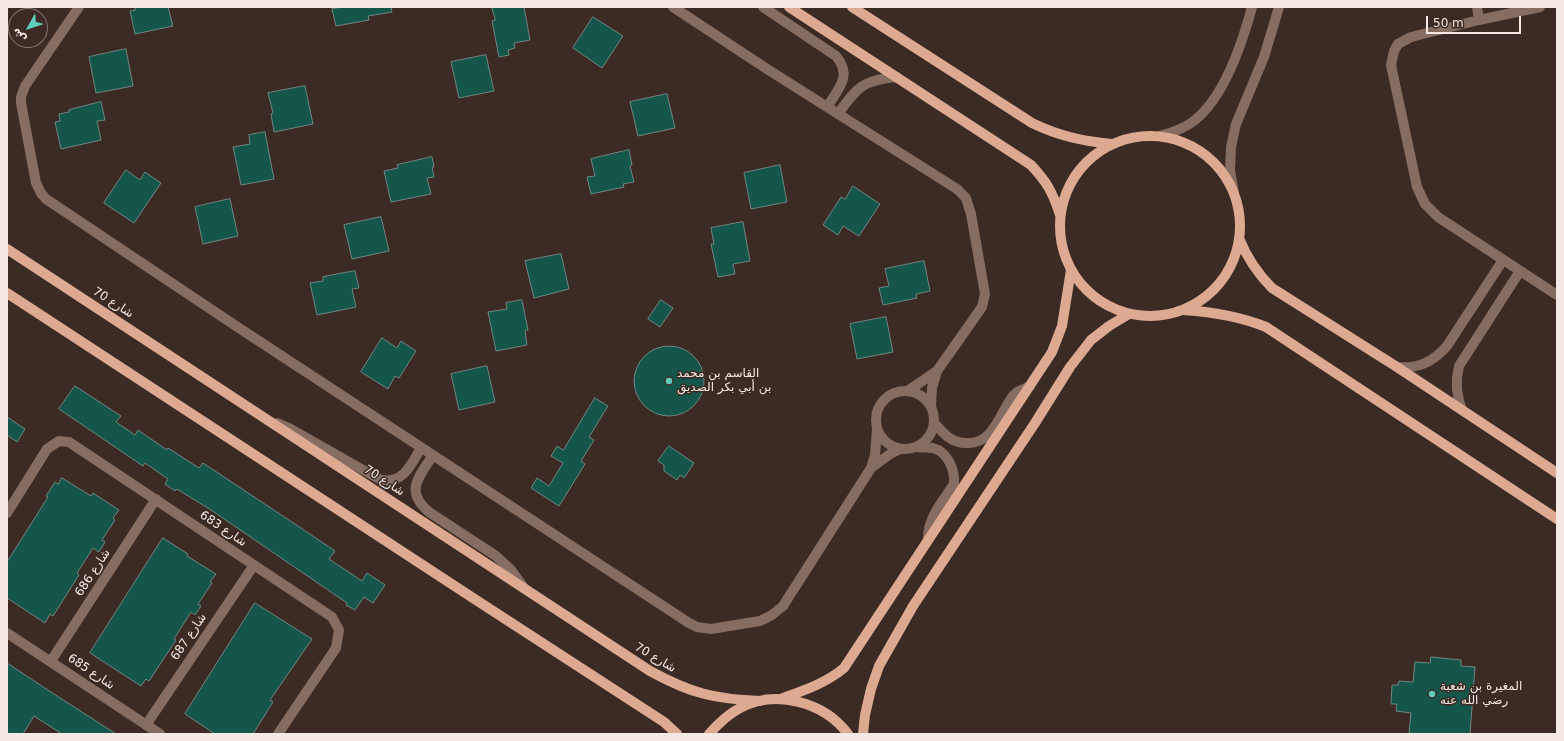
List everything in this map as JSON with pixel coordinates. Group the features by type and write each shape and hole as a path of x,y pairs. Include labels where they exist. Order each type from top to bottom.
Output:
{"main road":[{"path":"789,7 1031,165 1044,179 1054,196 1060,215"},
{"path":"852,7 1032,123 1051,132 1070,138 1112,144"},
{"path":"1160,136 1191,146 1204,155 1223,174 1234,193 1239,216 1239,238 1236,254 1230,268 1210,293 1198,302 1184,310 1166,315 1148,316 1129,314 1102,302 1090,293 1071,270 1064,252 1060,234 1060,215 1066,193 1077,173 1092,156 1112,144 1135,137 1160,136"},
{"path":"1239,238 1244,252 1252,265 1272,288 1397,367 1557,473"},
{"name":"شارع 70","path":"7,250 650,671 675,685 703,694 731,700 760,701"},
{"path":"709,734 723,719 740,708 760,701 782,698 818,685 844,668 928,538 1052,352 1062,326 1071,270"},
{"path":"7,293 664,722 677,734"},
{"path":"1184,310 1229,315 1266,327 1557,519"},
{"path":"864,734 865,714 876,674 913,606 1035,423 1070,367 1091,340 1109,326 1129,314"},
{"path":"782,698 807,703 830,715 848,734"}],"street":[{"path":"79,7 24,86 21,97 36,183 46,199 421,448 689,623 697,627 711,628 760,621 772,615 783,606 871,468 875,455 877,412 880,404 892,393 901,390 909,390 918,393 926,398 934,411 935,424 929,438 917,447"},
{"path":"673,7 957,189 966,198 971,214 985,294 982,307 937,371 932,388 931,405"},
{"path":"763,7 836,56 842,62 844,76 842,84 827,107"},
{"path":"1160,136 1176,131 1191,123 1204,113 1214,100 1236,54 1252,7"},
{"path":"1234,193 1231,147 1236,124 1264,57 1278,7"},
{"path":"1477,7 1479,20"},
{"path":"1540,7 1411,37 1404,40 1394,51 1391,65 1417,187 1423,200 1431,211 1438,217 1557,295"},
{"path":"838,114 860,87 871,81 897,77"},
{"path":"1397,367 1408,368 1420,366 1430,362 1440,355 1503,260"},
{"path":"1462,410 1456,388 1460,366 1520,271"},
{"path":"909,390 937,371"},
{"path":"935,424 949,438 957,441 965,443 982,439 989,434 1012,397 1017,392 1030,386"},
{"path":"260,415 289,428 381,480 396,480 404,474 421,448"},
{"path":"877,429 886,442 900,449 917,447 933,448 940,452 950,462 954,476 954,484 931,520 928,527 928,538"},
{"name":"شارع 683","path":"7,513 47,449 59,441 69,442 332,617 339,630 336,648 278,734"},
{"path":"871,468 880,460 900,449"},
{"path":"433,455 417,480 415,493 419,504 496,556 511,570 527,591"},
{"name":"شارع 686","path":"51,661 156,500"},
{"name":"شارع 687","path":"146,725 254,565"},
{"name":"شارع 685","path":"7,633 160,734"}],"building":[{"path":"135,7 168,7 173,26 135,34 130,11 135,10"},
{"path":"344,7 391,7 392,12 368,16 369,20 336,26 332,9"},
{"path":"492,7 524,7 530,40 514,43 515,48 508,50 509,55 499,57 492,21 495,20"},
{"path":"593,17 623,36 602,68 573,48"},
{"path":"126,49 133,86 96,93 89,57"},
{"path":"486,55 494,91 459,98 451,62"},
{"path":"305,86 313,124 274,132 271,114 273,113 268,93"},
{"path":"667,94 675,128 638,136 630,102"},
{"path":"101,102 105,120 97,121 101,140 61,149 55,122 60,121 59,114"},
{"path":"265,132 274,179 241,185 233,147 250,144 249,135"},
{"path":"629,150 632,165 630,166 634,182 623,184 624,187 591,194 587,177 595,176 591,159"},
{"path":"432,157 434,177 427,178 431,194 391,202 384,171 398,168 397,165"},
{"path":"780,165 787,202 751,209 744,173"},
{"path":"126,170 140,180 145,172 161,183 134,223 104,203"},
{"path":"853,186 880,204 859,236 843,226 838,235 823,225 841,197 845,199"},
{"path":"230,199 238,236 203,244 195,207"},
{"path":"381,217 389,251 352,259 344,225"},
{"path":"743,222 750,261 733,264 735,274 718,277 711,244 714,244 711,228"},
{"path":"561,254 569,289 534,298 525,261"},
{"path":"924,261 930,291 916,294 917,298 883,305 879,288 889,286 885,269"},
{"path":"355,271 359,288 352,289 356,307 317,315 310,283 323,281 323,277"},
{"path":"522,300 528,330 525,331 527,345 496,351 488,312 507,309 506,303"},
{"path":"661,300 673,308 660,327 648,319"},
{"path":"886,317 893,352 857,359 850,324"},
{"path":"382,338 397,348 401,341 416,351 399,378 395,376 388,389 361,372"},
{"name":"القاسم بن محمد بن أبي بكر الصديق","path":"669,346 682,349 694,356 701,368 704,381 701,394 694,406 682,413 669,416 656,413 644,406 637,394 634,381 637,368 644,356 656,349"},
{"path":"487,366 495,402 459,410 451,374"},
{"path":"75,386 121,416 116,422 135,435 138,430 167,450 168,448 199,468 203,463 335,551 329,559 362,581 367,573 385,585 373,603 364,597 355,610 346,605 347,603 211,510 177,489 175,491 165,484 168,479 145,463 143,466 59,409"},
{"path":"595,398 608,406 589,437 594,440 581,461 585,464 559,506 531,488 537,478 549,486 563,463 551,456 557,446 563,450"},
{"path":"7,417 25,429 17,442 7,435"},
{"path":"669,446 694,463 684,478 680,475 677,480 664,471 664,465 658,461"},
{"path":"62,478 91,496 93,493 119,510 113,518 115,520 102,540 105,542 99,552 93,548 77,573 79,575 53,616 50,614 45,623 7,598 7,562 48,497 46,496 55,482 58,484"},
{"path":"163,538 188,554 187,556 216,574 210,582 212,583 198,604 201,606 195,615 191,612 174,639 176,640 149,681 146,679 141,686 90,653"},
{"path":"255,603 312,639 270,700 273,702 253,734 215,734 185,714"},
{"name":"المغيرة بن شعبة رضي الله عنه","path":"1431,657 1461,660 1461,666 1475,667 1470,734 1409,733 1411,713 1396,711 1397,704 1391,704 1392,685 1398,685 1399,681 1413,682 1415,662 1430,663"},
{"path":"7,663 116,734 62,734 34,716 23,734 7,734"}],"place":[{"name":"القاسم بن محمد بن أبي بكر الصديق","path":"669,381"},
{"name":"المغيرة بن شعبة رضي الله عنه","path":"1432,694"}]}
